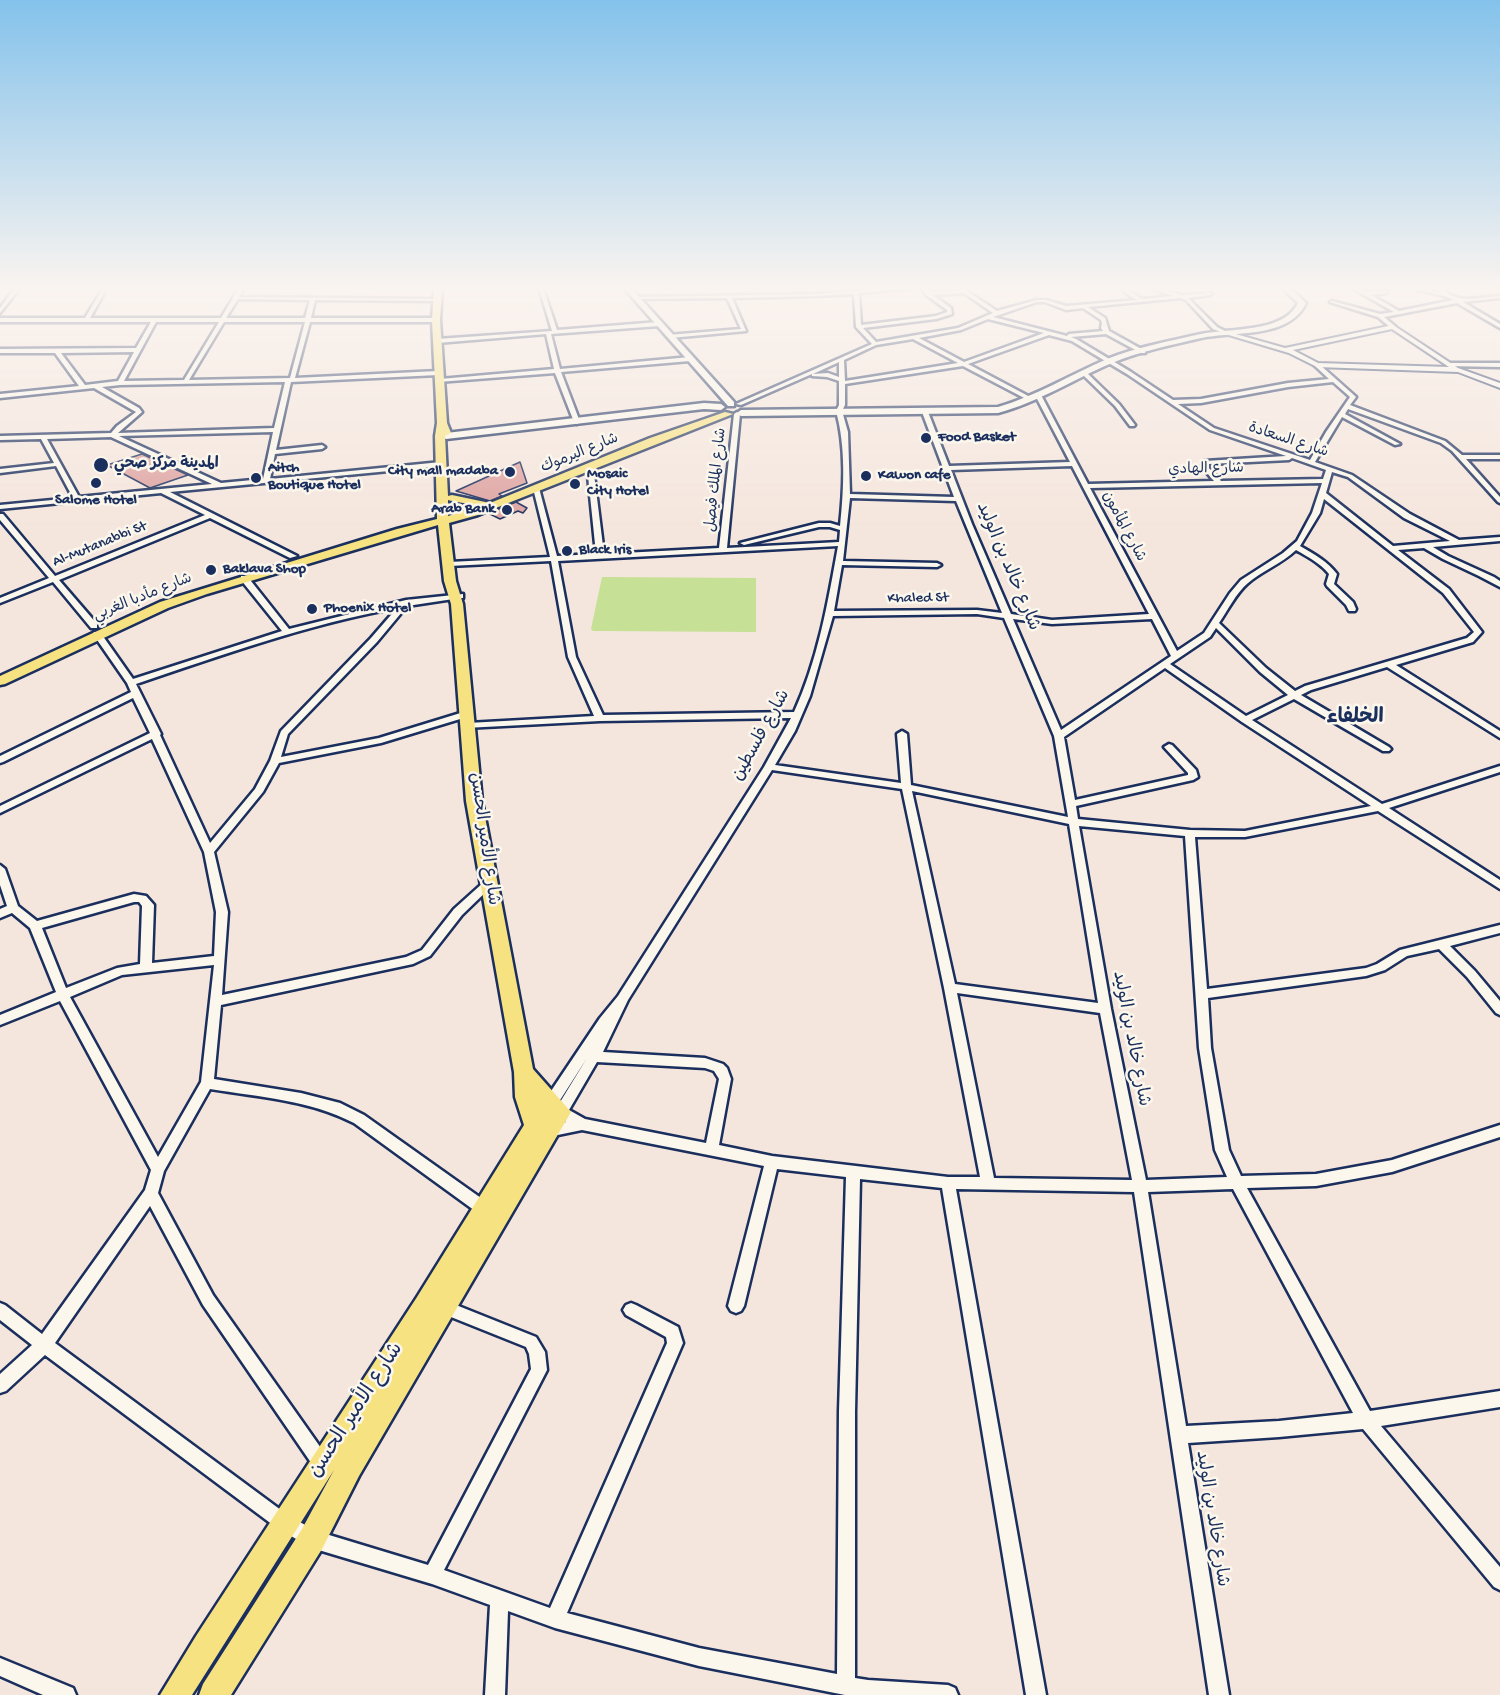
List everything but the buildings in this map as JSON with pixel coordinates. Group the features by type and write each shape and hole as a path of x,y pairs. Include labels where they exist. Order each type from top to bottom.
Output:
{"main road":[{"name":"شارع الأمير الحسن","path":"438,367 444,469 474,801 524,1072 527,1107 555,1119"},
{"path":"697,367 731,409"},
{"path":"443,436 708,406 731,409 843,413 986,411 1020,404 1097,367"},
{"name":"شارع اليرموك","path":"450,521 536,489 731,409"},
{"name":"شارع اليرموك","path":"450,521 485,504 731,409"},
{"path":"414,525 448,499 485,504"},
{"name":"شارع مأدبا الغربي","path":"0,681 139,606 293,556 414,525 450,521"},
{"name":"شارع مأدبا الغربي","path":"0,673 96,630 164,605 414,525"},
{"name":"شارع الأمير الحسن","path":"175,1695 283,1522 323,1465 427,1302 483,1208 555,1119"},
{"name":"شارع الأمير الحسن","path":"214,1695 312,1539 350,1467 446,1308 555,1119"}],"street":[{"path":"69,367 83,387"},
{"path":"120,383 128,367"},
{"path":"186,381 194,367"},
{"path":"266,480 275,430 293,367"},
{"path":"557,367 577,422"},
{"path":"0,396 120,383 439,377 558,372 608,367"},
{"path":"731,409 825,367"},
{"name":"شارع فلسطين","path":"555,1119 604,1021 622,999 769,767 798,715 813,676 830,614 844,529 847,496 842,367"},
{"path":"807,375 828,375 842,382 942,367"},
{"path":"970,367 1034,397"},
{"name":"شارع السعادة","path":"1120,367 1212,429 1350,476 1407,516 1459,543"},
{"path":"1312,462 1329,432 1349,407 1353,397 1320,367"},
{"path":"1377,367 1459,370"},
{"path":"1453,367 1500,386"},
{"path":"1084,373 1117,405 1132,425"},
{"path":"1170,402 1201,401 1288,385 1335,380"},
{"path":"96,386 139,412 119,427 113,435"},
{"name":"شارع المأمون","path":"1034,397 1045,409 1176,657"},
{"path":"1020,404 1032,404 1045,409"},
{"path":"1349,407 1436,438 1449,445 1500,501"},
{"name":"شارع الملك فيصل","path":"723,548 731,409"},
{"name":"شارع خالد بن الوليد","path":"925,412 959,499 1059,736 1105,1009 1140,1186 1219,1695"},
{"path":"1343,415 1397,444"},
{"path":"0,438 275,430"},
{"path":"113,435 219,485"},
{"path":"43,437 77,499"},
{"path":"272,452 322,447"},
{"path":"1220,483 1206,469 1205,464 1295,457"},
{"path":"1461,457 1500,458"},
{"path":"0,471 58,464"},
{"path":"947,468 1073,464"},
{"path":"590,466 600,556"},
{"path":"1059,736 1200,641 1244,582 1295,547 1308,529 1330,468"},
{"path":"0,507 266,480 444,469"},
{"name":"شارع الهادي","path":"1086,486 1325,481"},
{"path":"536,489 554,558 572,657 600,718"},
{"path":"162,490 293,556"},
{"path":"1245,720 1293,694 1470,640 1478,632 1446,591 1322,494"},
{"path":"847,496 959,499"},
{"name":"Al-Mutanabbi St","path":"0,601 211,515"},
{"path":"0,516 96,630 134,688 209,852 222,912 220,960 207,1083 158,1170 151,1193 44,1345 0,1384"},
{"path":"723,548 819,525 844,529"},
{"path":"1393,548 1500,539"},
{"path":"453,565 723,548 842,544"},
{"path":"1427,546 1450,561 1488,576 1500,585"},
{"path":"1295,547 1328,568 1333,574 1330,584 1350,604 1352,609"},
{"path":"838,563 937,565"},
{"path":"244,578 286,632"},
{"path":"0,760 134,688 286,632 406,602 457,599"},
{"path":"209,852 259,790 275,761 284,733 374,640 406,602"},
{"name":"Khaled St","path":"830,614 977,612 1067,622 1154,616"},
{"path":"1215,623 1263,670 1293,694 1386,749"},
{"path":"1165,664 1245,720 1500,885"},
{"path":"1390,664 1500,735"},
{"path":"275,761 468,720 798,715"},
{"path":"0,810 156,734"},
{"path":"902,734 906,787 950,988 988,1184"},
{"path":"1072,804 1193,777 1193,772 1169,747"},
{"path":"769,767 906,787 1075,822 1190,833 1245,834 1382,807 1500,769"},
{"path":"1190,833 1205,1048 1222,1150 1237,1183 1366,1420 1500,1581"},
{"path":"0,869 13,908 35,926 63,995 158,1170"},
{"path":"1486,875 1500,871"},
{"path":"216,1001 408,961 426,952 458,912 488,885"},
{"path":"35,926 134,898 142,899 148,905 146,966"},
{"path":"0,914 13,908"},
{"path":"1201,994 1366,972 1381,967 1404,953 1500,929"},
{"path":"1441,944 1471,974 1500,1010"},
{"path":"0,1020 121,970 220,960"},
{"path":"950,988 1105,1009"},
{"name":"شارع فلسطين","path":"555,1119 595,1057 613,1023 622,999"},
{"path":"595,1057 705,1063 718,1066 724,1072 725,1079 711,1151"},
{"path":"207,1083 290,1095 335,1107 359,1119 483,1208"},
{"path":"555,1119 772,1162 948,1183 1140,1186 1316,1180 1392,1166 1500,1131"},
{"path":"735,1306 772,1162"},
{"path":"846,1686 847,1411 853,1171"},
{"path":"948,1183 1036,1695"},
{"path":"151,1193 208,1300 323,1465"},
{"path":"432,1575 539,1370 537,1352 531,1342 446,1308"},
{"path":"0,1310 283,1522 312,1539 432,1575 499,1601 555,1619 699,1657 846,1686 868,1693 948,1695"},
{"path":"555,1619 675,1343 673,1332 631,1310"},
{"path":"1180,1435 1279,1429 1366,1420 1500,1399"},
{"path":"495,1695 499,1601"},
{"path":"0,1667 66,1695"}],"green space":[{"path":"602,577 756,578 756,632 593,631 591,629"}],"place":[{"name":"Food Basket","path":"926,438"},
{"name":"المدينة مركز صحي","path":"101,465"},
{"name":"City mall madaba","path":"510,472"},
{"name":"Kawon cafe","path":"866,476"},
{"name":"Aitch Boutique Hotel","path":"256,478"},
{"name":"Salome Hotel","path":"96,483"},
{"name":"Mosaic City Hotel","path":"575,484"},
{"name":"Arab Bank","path":"507,510"},
{"name":"Black Iris","path":"567,551"},
{"name":"Baklava Shop","path":"211,570"},
{"name":"Phoenix Hotel","path":"312,609"}],"district":[{"name":"الخلفاء","path":"1355,719"}]}
